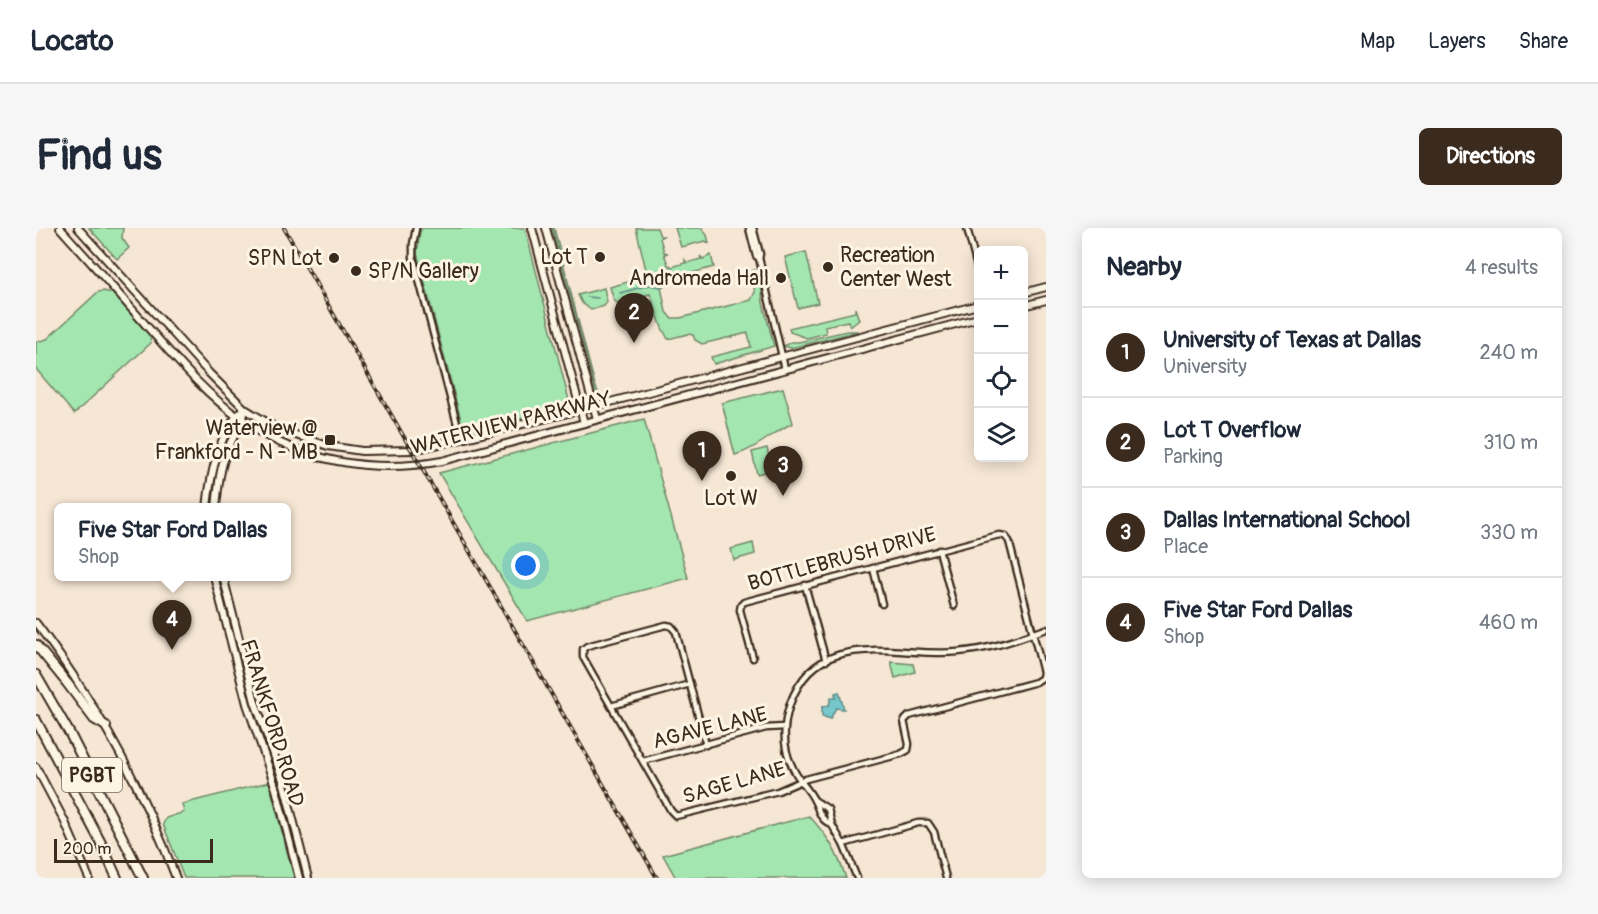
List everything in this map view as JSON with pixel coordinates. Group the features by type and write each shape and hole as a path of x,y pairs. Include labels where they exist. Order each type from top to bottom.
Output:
{"highway":[{"path":"36,645 94,719 106,726"},
{"name":"PGBT","path":"36,675 70,734 143,878"},
{"name":"PGBT","path":"36,720 117,878"}],"main road":[{"name":"WATERVIEW PARKWAY","path":"60,228 197,381 243,422 282,444 306,454 373,466 424,464 974,319"},
{"name":"WATERVIEW PARKWAY","path":"78,228 209,373 245,409 273,426 328,446 362,451 399,451 461,439 974,306"},
{"path":"532,228 584,423"},
{"path":"546,228 597,419"},
{"path":"104,278 115,269"},
{"path":"1028,292 1046,287"},
{"path":"1028,305 1046,300"},
{"path":"643,393 646,406"},
{"path":"208,503 217,457 236,416 245,409"},
{"path":"217,503 222,465 229,446 243,422 245,409"},
{"path":"326,459 328,446"},
{"name":"FRANKFORD ROAD","path":"215,581 252,722 276,789 299,878"},
{"name":"FRANKFORD ROAD","path":"224,581 251,685 281,774 308,878"},
{"path":"36,623 71,670 106,726 141,795 176,878"},
{"path":"243,687 251,685"},
{"path":"36,767 64,820 89,878"}],"street":[{"path":"416,228 413,257 461,439"},
{"path":"751,228 760,254 759,258 785,369"},
{"path":"967,228 974,255"},
{"name":"BOTTLEBRUSH DRIVE","path":"753,658 740,610 744,602 999,535 1005,536 1009,542 1033,634"},
{"path":"939,550 954,606"},
{"path":"873,568 882,604"},
{"path":"806,585 826,661"},
{"path":"643,762 583,657 583,649 587,646 666,625 671,626 676,632 706,745"},
{"path":"832,825 819,815 814,800 800,781 787,754 785,727 790,705 808,675 826,661 849,652 868,649 934,653 980,649 998,646 1046,629"},
{"name":"SAGE LANE","path":"643,762 676,816 778,791 800,781 901,754 908,750 909,744 904,721 909,716 1036,682 1042,678 1043,672 1033,634"},
{"path":"611,706 690,684"},
{"name":"AGAVE LANE","path":"643,762 766,729 785,727"},
{"path":"814,800 828,809 832,825 843,844 857,878"},
{"path":"843,844 918,823 928,823 934,832 946,878"}],"green space":[{"path":"89,228 123,228 122,238 129,248 117,259"},
{"path":"422,228 525,228 570,404 566,407 469,432 463,428 417,253"},
{"path":"552,228 554,228 599,394 596,393"},
{"path":"636,228 657,228 660,236 663,236 660,238 664,252 668,253 664,254 668,264 666,269 647,274"},
{"path":"675,228 702,228 709,243 705,241 681,247"},
{"path":"806,252 818,303 798,308 785,257"},
{"path":"711,255 714,267 692,273 693,276 669,282 667,273 670,265 672,267 685,263 685,260 687,263 701,259 700,256 703,259"},
{"path":"755,270 761,282 763,303 774,346 714,364 711,357 751,347 748,333 702,344 695,340 693,335 688,334 668,339 650,294 617,303 610,287 635,280 645,273 648,276 663,273 667,285 661,287 666,312 671,318 680,318 751,300 755,292 751,275"},
{"path":"604,288 607,302 604,306 591,310 582,303 578,295"},
{"path":"98,292 112,293 150,336 151,343 74,414 36,369 36,342 47,339"},
{"path":"855,308 859,320 850,327 848,321 825,326 826,333 807,338 790,332 789,328 855,312"},
{"path":"858,331 791,348 784,346 791,342"},
{"path":"783,388 793,423 751,449 735,455 722,403"},
{"path":"644,419 688,578 527,621 439,473"},
{"path":"767,448 772,470 757,474 752,452"},
{"path":"753,543 755,554 734,560 731,549"},
{"path":"891,662 913,664 915,672 895,678"},
{"path":"269,782 294,878 184,878 163,824 166,818 184,812 182,804"},
{"path":"809,816 822,830 831,845 846,878 676,878 663,855"}],"water":[{"path":"839,692 844,709 836,708 830,719 822,716 822,707 829,705 831,698 836,698 835,693"}],"waterway":[{"path":"620,293 649,285 661,287"},
{"path":"587,297 598,298"}],"railway":[{"path":"284,228 657,878"}],"place":[{"name":"Lot T","path":"600,257"},
{"name":"SPN Lot","path":"334,258"},
{"name":"Recreation Center West","path":"828,267"},
{"name":"SP/N Gallery","path":"356,271"},
{"name":"Andromeda Hall","path":"781,278"},
{"name":"Lot T Overflow","path":"634,343"},
{"name":"Waterview @ Frankford - N - MB","path":"330,440"},
{"name":"Lot W","path":"731,476"},
{"name":"University of Texas at Dallas","path":"702,481"},
{"name":"Dallas International School","path":"783,496"},
{"name":"Five Star Ford Dallas","path":"172,650"}]}
